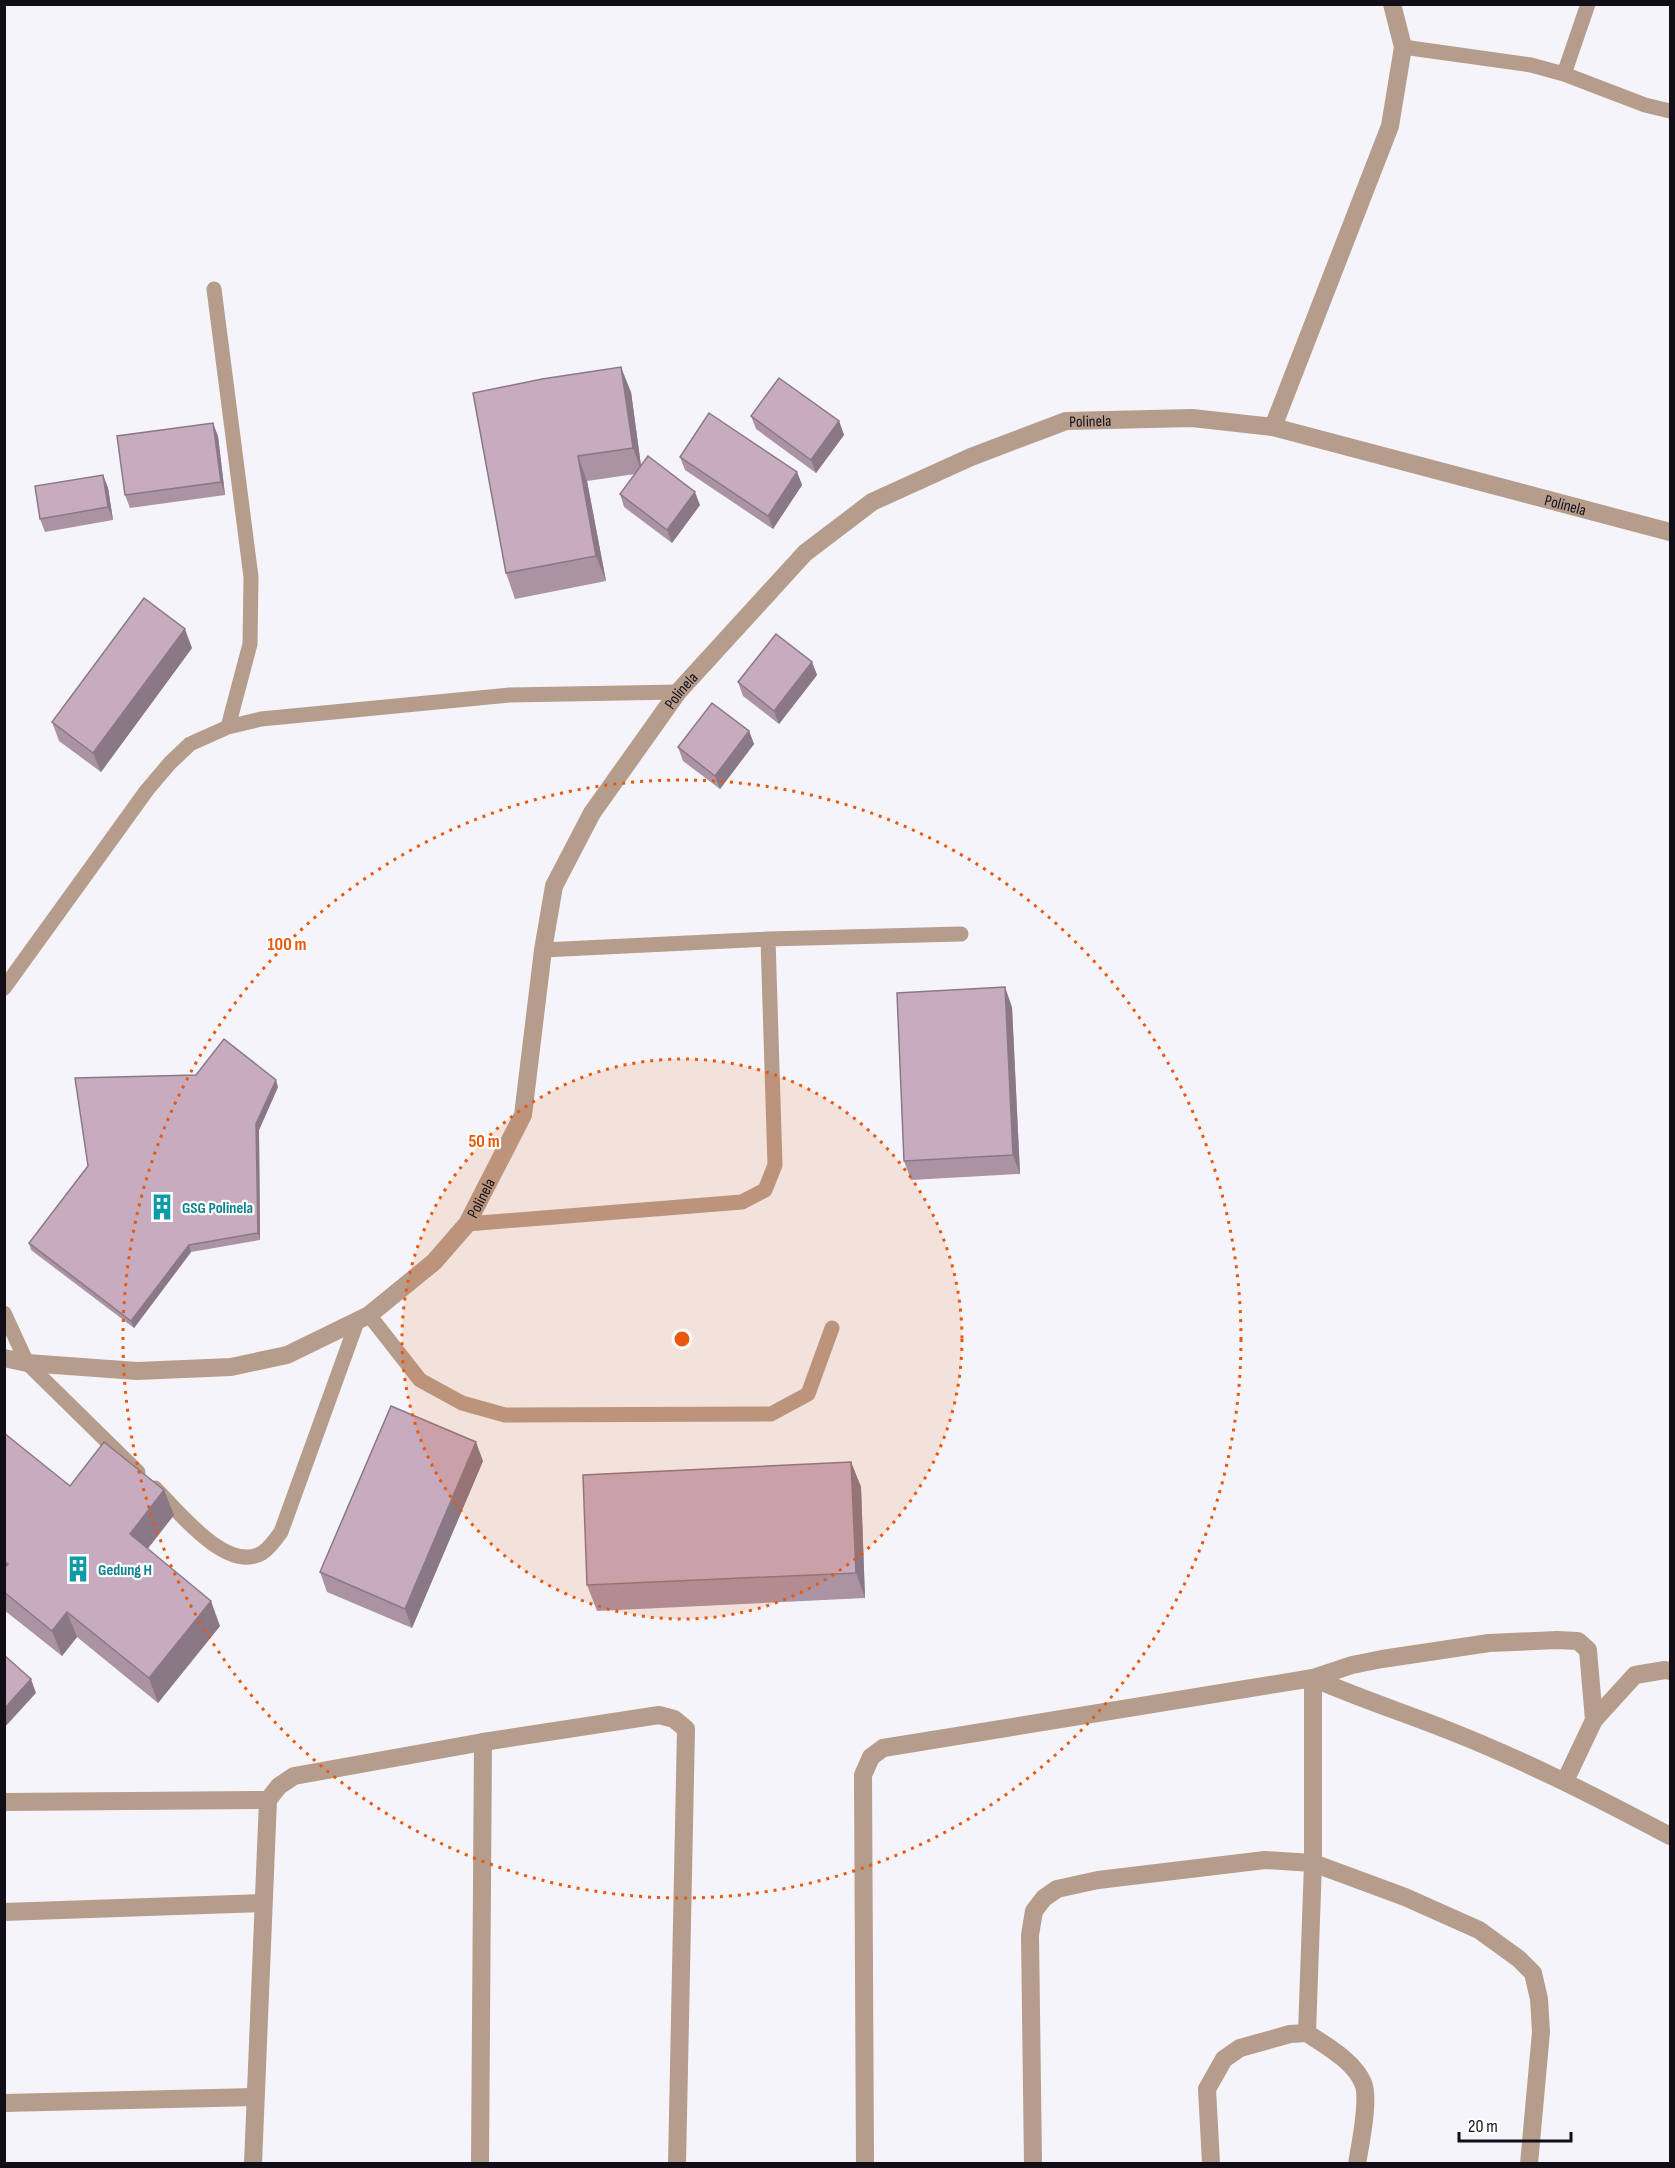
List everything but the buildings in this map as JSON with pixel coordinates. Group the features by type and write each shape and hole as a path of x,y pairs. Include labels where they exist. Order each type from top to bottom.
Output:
{"street":[{"path":"1273,427 1390,126 1404,47 1392,4"},
{"name":"Polinela","path":"4,1358 27,1363 137,1371 231,1367 287,1355 363,1318 434,1262 467,1224 523,1115 543,950 554,886 592,813 678,692 805,553 873,502 970,457 1066,421 1192,418 1273,427 1671,532"},
{"path":"865,2163 863,1775 871,1757 883,1748 1313,1678 1362,1663 1489,1643 1557,1640 1578,1641 1588,1650 1594,1720"},
{"path":"1565,1781 1594,1720 1635,1675 1671,1671"},
{"path":"1313,1678 1344,1692 1450,1731 1565,1781 1671,1836"},
{"path":"1307,2033 1313,1863 1313,1678"},
{"path":"253,2163 268,1800 279,1786 294,1776 483,1742 659,1715 674,1719 686,1729 677,2163"},
{"path":"480,2163 483,1742"},
{"path":"4,1802 268,1800"},
{"path":"1033,2163 1030,1935 1034,1911 1044,1898 1057,1889 1174,1870 1265,1860 1313,1863 1405,1898 1479,1930 1519,1959 1533,1973 1539,1999 1541,2032 1530,2163"},
{"path":"4,1912 263,1903"},
{"path":"1211,2163 1207,2090 1224,2059 1240,2048 1290,2034 1307,2033 1346,2059 1364,2084 1364,2121 1357,2163"},
{"path":"4,2103 255,2097"}],"lane":[{"path":"1564,74 1588,4"},
{"path":"1404,47 1531,65 1564,74 1645,105 1671,111"},
{"path":"214,289 251,577 250,644 228,727"},
{"path":"4,988 147,790 189,744 228,727 261,719 510,695 678,692"},
{"path":"543,950 768,939 961,934"},
{"path":"467,1224 742,1202 765,1190 775,1165 768,939"},
{"path":"4,1313 27,1363 216,1547 248,1557 260,1554 269,1548 281,1532 363,1318 420,1380 462,1403 505,1415 771,1414 808,1394 832,1328"}],"place":[{"name":"GSG Polinela","path":"162,1207"},
{"name":"Gedung H","path":"78,1569"}]}
